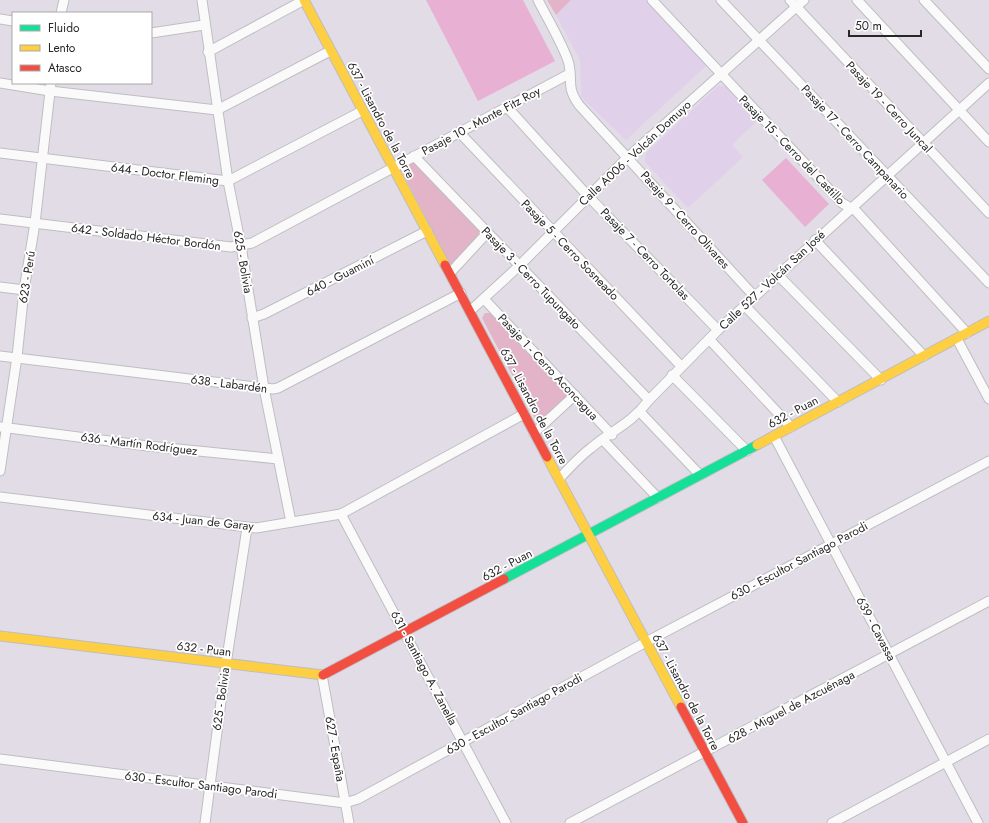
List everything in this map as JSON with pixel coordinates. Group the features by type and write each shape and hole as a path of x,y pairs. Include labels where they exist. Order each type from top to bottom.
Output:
{"street":[{"path":"61,12 64,0"},
{"name":"625 - Bolivia","path":"202,0 204,25 228,181 241,246 264,388 291,522"},
{"path":"208,52 304,0"},
{"name":"637 - Lisandro de la Torre","path":"304,0 362,112 461,293 534,433 743,823"},
{"name":"Pasaje 9 - Cerro Olivares","path":"538,0 569,64 570,91 574,97 754,296"},
{"name":"Pasaje 15 - Cerro del Castillo","path":"652,0 842,203 850,208 967,333"},
{"name":"Pasaje 17 - Cerro Campanario","path":"721,0 989,283"},
{"name":"Calle A006 - Volcán Domuyo","path":"470,311 519,266 628,158 759,40 793,3 804,0"},
{"path":"857,0 989,142"},
{"path":"924,0 989,69"},
{"name":"Pasaje 19 - Cerro Juncal","path":"793,3 989,213"},
{"path":"0,19 12,21"},
{"path":"152,33 204,25"},
{"path":"12,84 50,87 217,110 330,51"},
{"name":"Pasaje 10 - Monte Fitz Roy","path":"392,168 508,108 569,74"},
{"path":"0,83 12,84"},
{"name":"Calle 527 - Volcán San José","path":"559,479 590,449 612,435 640,412 648,400 672,375 754,296 989,83"},
{"name":"623 - Perú","path":"0,471 3,427 17,357 24,290 35,223 43,159 50,87"},
{"name":"Pasaje 7 - Cerro Tortolas","path":"508,108 588,196 718,330"},
{"name":"644 - Doctor Fleming","path":"0,153 228,181 362,112"},
{"name":"Pasaje 5 - Cerro Sosneado","path":"459,132 681,366"},
{"name":"Pasaje 3 - Cerro Tupungato","path":"414,156 648,400"},
{"name":"642 - Soldado Héctor Bordón","path":"0,219 231,247 241,246 252,243 392,168"},
{"name":"640 - Guaminí","path":"252,318 264,314 427,231"},
{"path":"450,274 487,233"},
{"path":"815,240 924,356"},
{"path":"778,275 881,380"},
{"path":"0,287 24,290"},
{"name":"638 - Labardén","path":"0,356 264,388 278,388 461,293"},
{"name":"Pasaje 1 - Cerro Aconcagua","path":"484,299 612,435"},
{"path":"745,306 838,402"},
{"name":"632 - Puan","path":"0,636 322,675 405,633 989,321"},
{"path":"957,338 989,399"},
{"path":"709,339 790,427"},
{"path":"672,375 747,451"},
{"path":"534,433 575,395"},
{"path":"640,412 700,475"},
{"name":"634 - Juan de Garay","path":"0,497 246,528 256,528 341,514 524,414"},
{"name":"636 - Martín Rodríguez","path":"3,427 148,446 278,459"},
{"name":"639 - Cavassa","path":"774,436 830,544 890,654 945,763 978,823"},
{"path":"603,440 658,498"},
{"name":"630 - Escultor Santiago Parodi","path":"0,759 345,803 358,799 646,642 989,461"},
{"name":"631 - Santiago A. Zanella","path":"341,514 506,823"},
{"name":"625 - Bolivia","path":"205,823 246,528"},
{"name":"628 - Miguel de Azcuénaga","path":"570,823 989,601"},
{"name":"627 - España","path":"322,675 349,823"},
{"path":"832,823 989,740"}],"shaded area":[{"path":"426,0 523,0 555,61 478,101"},
{"path":"547,0 571,0 556,15"},
{"path":"571,0 647,0 707,65 626,140 584,100 581,95 580,60 556,15"},
{"path":"718,86 727,86 758,120 732,145 743,157 688,208 645,162 646,153"},
{"path":"786,158 829,204 805,227 762,180"},
{"path":"415,161 483,234 452,268 400,168"},
{"path":"485,313 490,313 569,394 542,421 536,420 482,318"}],"traffic: fast":[{"path":"504,579 757,445"}],"traffic: slow":[{"path":"304,0 445,265"},
{"path":"757,445 989,321"},
{"path":"547,457 681,707"},
{"path":"0,636 323,675"}],"traffic: jam":[{"path":"445,265 547,457"},
{"path":"323,675 504,579"},
{"path":"681,707 743,823"}]}
